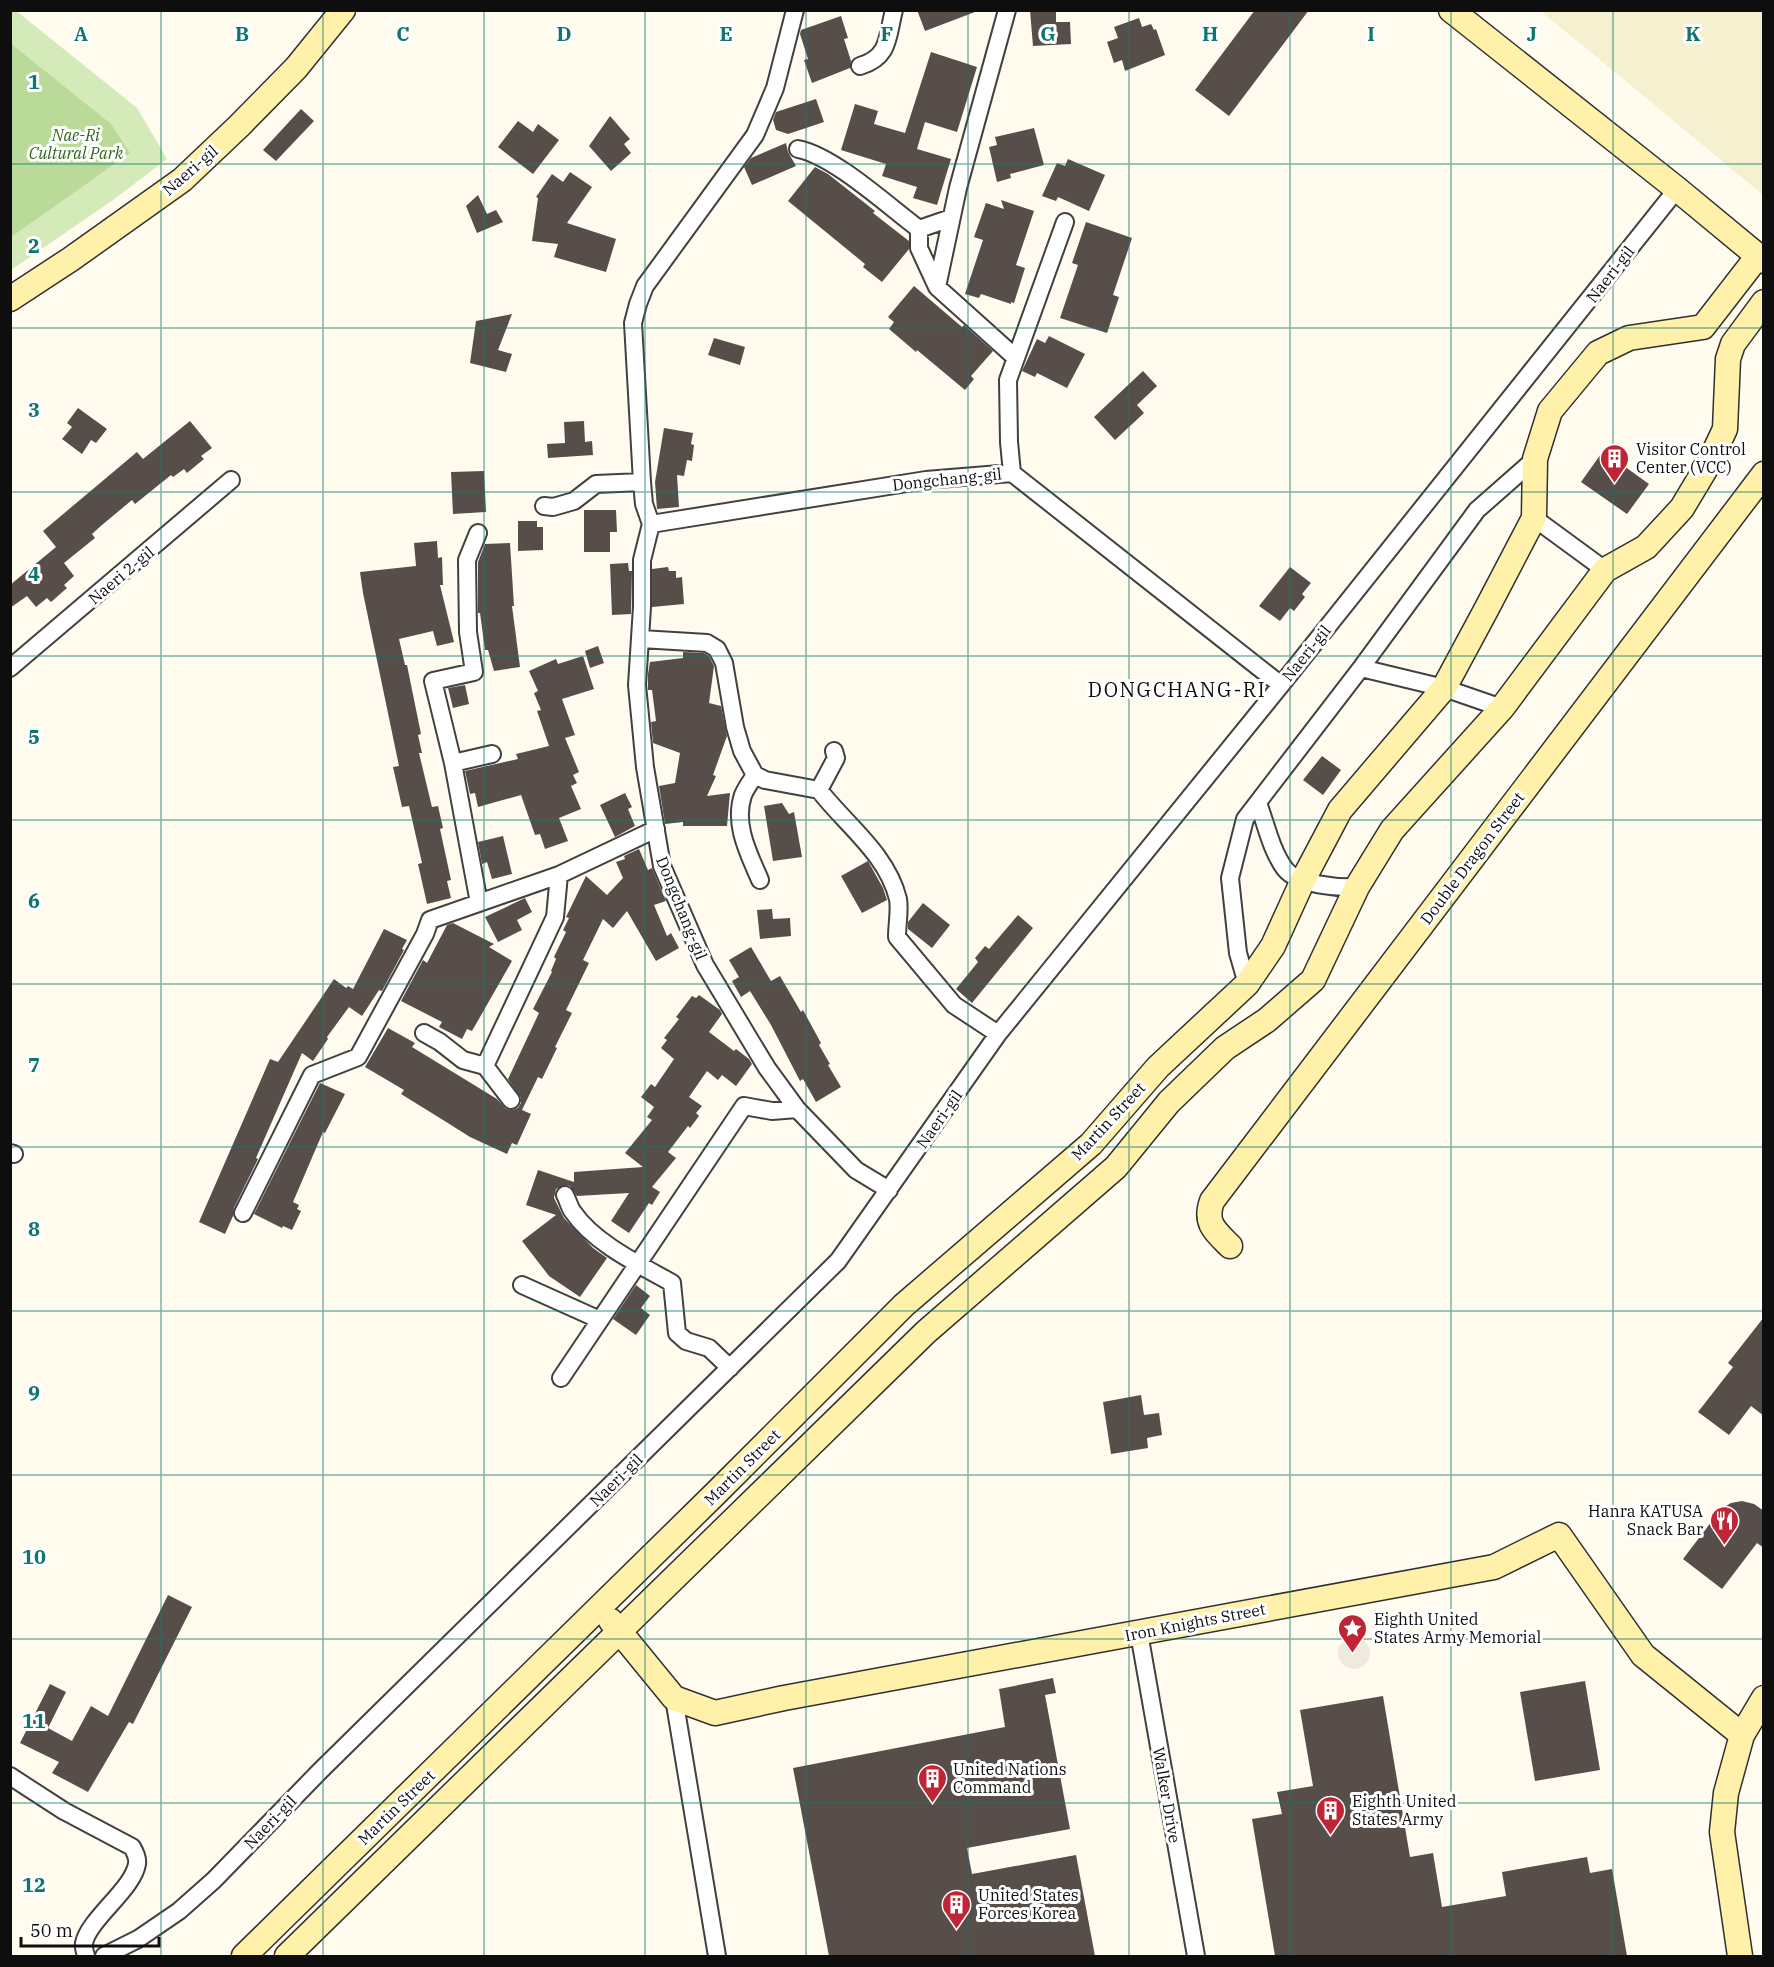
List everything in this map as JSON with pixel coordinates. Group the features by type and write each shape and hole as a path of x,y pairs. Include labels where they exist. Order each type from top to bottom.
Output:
{"main road":[{"name":"Naeri-gil","path":"10,299 71,259 182,180 296,68 344,10"},
{"path":"1451,10 1677,189 1761,259 1703,327 1629,338 1598,353 1550,411 1535,459 1534,518"},
{"path":"1605,570 1646,547 1682,508 1709,463 1725,429 1728,359 1733,344 1764,302"},
{"name":"Double Dragon Street","path":"1230,1246 1210,1222 1209,1210 1212,1201 1764,474"},
{"name":"Martin Street","path":"244,1956 601,1607 904,1305 1092,1144 1158,1067 1247,984 1273,946 1303,880 1340,810 1444,688 1534,518"},
{"name":"Martin Street","path":"287,1956 926,1332 1116,1167 1169,1102 1225,1048 1267,1020 1313,980 1357,888 1392,830 1502,708 1605,570"},
{"name":"Iron Knights Street","path":"674,1698 715,1713 784,1698 1494,1567 1559,1535 1642,1655 1742,1735"},
{"path":"601,1607 619,1633 636,1649 674,1698"},
{"path":"1740,1956 1722,1832 1726,1792 1742,1735 1764,1698"}],"street":[{"name":"Dongchang-gil","path":"795,10 775,87 755,135 645,286 633,323 642,482 644,504 651,524 642,560 641,639 637,685 645,767 662,866 705,965 767,1068 797,1109 856,1170 889,1190"},
{"path":"860,66 871,63 883,53 894,10"},
{"path":"937,287 951,218 1007,10"},
{"path":"798,149 810,151 849,175 918,230 919,248 937,287 1016,358"},
{"name":"Naeri-gil","path":"104,1956 138,1939 179,1911 214,1880 320,1771 838,1261 998,1034 1281,685 1677,189"},
{"path":"918,230 951,218"},
{"path":"1012,472 1008,380 1065,222"},
{"path":"1247,984 1238,953 1230,878 1245,819 1358,673 1477,510 1535,459"},
{"name":"Dongchang-gil","path":"651,524 926,480 1012,472 1281,685"},
{"name":"Naeri 2-gil","path":"10,668 231,480"},
{"path":"544,506 553,507 574,501 596,484 642,482"},
{"path":"1534,518 1605,570"},
{"path":"478,533 467,560 468,632 474,672 433,681 453,763 479,903"},
{"path":"641,639 707,643 717,649 724,663 733,717 742,751 755,775 765,780 819,790 864,838 892,881 898,902 897,937 954,1005 998,1034"},
{"path":"1358,673 1444,688 1502,708"},
{"path":"819,790 836,758 834,751"},
{"path":"453,763 492,754"},
{"path":"755,775 743,794 739,816 745,845 760,880"},
{"path":"1258,802 1273,846 1286,871 1303,880 1331,888 1357,888"},
{"path":"243,1213 312,1076 358,1057 425,934 430,920 559,874 656,829"},
{"path":"485,1066 555,917 559,874"},
{"path":"424,1033 440,1042 462,1060 485,1066 511,1100"},
{"path":"561,1377 744,1106 772,1111 797,1109"},
{"path":"565,1195 572,1212 589,1230 612,1248 672,1283 677,1333 686,1341 709,1348 730,1368"},
{"path":"522,1285 600,1320"},
{"name":"Walker Drive","path":"1138,1633 1196,1956"},
{"path":"674,1698 717,1956"},
{"path":"10,1776 64,1811 132,1846 136,1854 137,1865 131,1877 88,1932 83,1944 86,1956"}],"shaded area":[{"path":"1541,11 1763,11 1763,195"},
{"path":"1354,1637 1365,1642 1370,1653 1365,1664 1354,1669 1343,1664 1338,1653 1343,1642"}],"green space":[{"name":"Nae-Ri Cultural Park","path":"15,10 137,108 167,159 113,200 11,270 10,11"},
{"path":"10,43 111,124 130,153 11,237"}],"building":[{"path":"917,10 974,10 975,12 925,31"},
{"path":"1030,10 1056,10 1056,22 1070,22 1071,44 1033,46"},
{"path":"1255,10 1309,10 1229,116 1195,90"},
{"path":"841,16 848,38 844,39 851,61 850,68 812,83 804,60 808,59 800,34 801,30"},
{"path":"1139,18 1142,27 1151,24 1154,30 1156,29 1165,55 1125,71 1122,60 1114,63 1107,42 1118,38 1114,27"},
{"path":"931,52 977,67 957,132 925,122 917,149 951,159 937,205 913,198 917,187 882,176 886,164 841,150 855,104 878,111 874,124 905,133"},
{"path":"816,99 824,122 788,134 776,130 773,120 776,112"},
{"path":"301,109 314,121 276,161 263,150"},
{"path":"610,116 630,139 624,144 631,153 611,171 589,146"},
{"path":"518,121 533,132 538,124 559,140 533,174 498,147"},
{"path":"1034,128 1044,165 1010,174 1011,178 997,182 989,147 997,145 995,137"},
{"path":"786,143 796,166 752,185 744,167 751,158"},
{"path":"1068,159 1105,175 1089,211 1058,197 1056,201 1042,196 1057,163 1065,166"},
{"path":"815,167 828,174 875,211 873,213 909,241 909,249 882,282 863,267 865,264 788,201"},
{"path":"570,172 592,187 567,223 616,239 606,272 554,257 558,244 532,241 538,198 536,197 552,174 563,182"},
{"path":"478,195 487,214 496,210 503,222 477,233 466,206"},
{"path":"1001,200 1034,211 1016,265 1025,268 1014,303 1011,302 1011,304 981,294 979,298 965,294 983,240 974,237 986,203 1004,209"},
{"path":"1086,222 1132,238 1113,295 1119,297 1107,333 1060,318 1078,265 1072,263"},
{"path":"914,286 993,351 971,376 974,379 965,390 889,329 894,322 888,317"},
{"path":"512,314 498,350 512,354 506,372 470,363 476,321"},
{"path":"1049,336 1085,354 1067,388 1037,373 1035,377 1022,371 1037,339 1045,343"},
{"path":"714,338 745,347 740,365 708,355"},
{"path":"1143,371 1157,386 1137,405 1144,413 1115,440 1094,417"},
{"path":"78,408 107,429 96,443 91,440 82,454 62,439 72,427 67,423"},
{"path":"190,421 212,448 201,456 204,459 187,473 184,469 173,477 171,475 135,504 132,500 92,534 95,538 64,563 74,576 64,585 67,588 51,602 47,598 36,607 27,596 10,608 10,585 56,547 43,531 137,452 143,459"},
{"path":"584,421 585,442 592,441 593,455 548,458 547,444 565,443 564,422"},
{"path":"664,428 693,433 691,444 694,445 692,461 687,460 684,476 677,475 679,507 657,509 655,482"},
{"name":"Visitor Control Center (VCC)","path":"1603,451 1649,484 1627,514 1581,482"},
{"path":"484,471 486,512 453,514 451,472"},
{"path":"584,510 616,510 617,532 610,532 610,552 584,552"},
{"path":"518,521 537,521 537,527 543,527 543,550 518,551"},
{"path":"437,541 438,558 442,557 443,585 440,585 454,642 437,646 433,631 399,639 405,665 407,665 421,734 418,735 422,753 419,753 432,807 438,806 443,828 440,829 451,880 447,881 451,898 427,904 418,864 422,863 409,806 402,807 393,767 399,766 360,572 416,566 414,543"},
{"path":"510,543 514,606 512,606 520,667 494,671 488,650 485,650 480,613 478,613 478,562 485,544"},
{"path":"628,563 629,571 632,571 631,614 612,615 610,564"},
{"path":"668,567 669,571 676,571 676,578 682,577 684,604 652,607 652,569"},
{"path":"1290,567 1311,583 1302,594 1305,597 1294,611 1290,608 1280,621 1259,606"},
{"path":"598,646 604,663 590,668 585,651"},
{"path":"683,652 704,653 709,656 714,666 709,703 721,706 727,736 713,775 716,776 707,796 730,793 727,826 683,826 683,822 665,824 659,786 675,783 680,753 653,743 651,722 656,721 652,690 648,690 648,674 650,662 683,658"},
{"path":"583,656 594,689 562,699 575,735 565,738 579,772 573,775 577,783 571,786 581,809 559,818 568,841 545,849 540,834 535,835 521,795 478,807 475,793 470,794 465,771 518,759 516,754 549,746 537,711 541,710 534,693 538,691 529,671 556,659 558,664"},
{"path":"465,685 469,704 453,708 448,688"},
{"path":"1322,756 1341,770 1323,795 1303,780"},
{"path":"625,793 632,807 628,809 635,826 615,837 600,805"},
{"path":"782,803 789,814 794,812 802,857 773,861 764,806"},
{"path":"503,836 512,874 492,879 487,862 482,864 478,842"},
{"path":"639,849 648,870 652,868 666,901 654,905 667,936 671,933 679,948 656,961 627,911 613,928 603,919 583,960 589,963 566,1010 572,1013 542,1079 538,1077 522,1110 531,1114 517,1145 512,1143 507,1154 470,1137 401,1094 404,1090 365,1067 388,1028 415,1043 412,1047 497,1099 506,1109 518,1108 521,1098 508,1079 539,1013 533,1009 552,972 556,959 554,957 566,932 563,930 569,918 566,917 586,876 607,895 623,878 616,862 625,859 624,856"},
{"path":"868,861 887,900 862,913 841,876"},
{"path":"525,898 532,912 517,920 522,930 498,942 485,917"},
{"path":"923,903 950,925 932,948 908,929 908,922"},
{"path":"772,909 773,919 790,918 791,936 760,939 757,910"},
{"path":"1018,915 1033,928 972,1003 956,989 978,962 975,958 985,946 989,949"},
{"path":"453,923 494,944 489,947 512,961 472,1031 467,1029 462,1039 439,1027 442,1022 401,1001 423,960 427,963 447,925"},
{"path":"384,929 407,940 382,991 379,990 362,1016 349,1007 313,1061 302,1053 256,1158 258,1159 234,1208 225,1234 199,1222 270,1059 278,1062 334,979 346,988 348,986 353,989"},
{"path":"751,947 771,981 780,976 801,1012 803,1010 821,1043 819,1045 830,1064 828,1065 841,1087 816,1102 803,1079 800,1081 771,1025 750,991 741,997 732,981 739,977 729,960"},
{"path":"699,995 720,1010 722,1014 709,1032 734,1051 736,1049 752,1064 736,1086 722,1075 718,1080 707,1071 689,1097 702,1106 696,1113 699,1116 690,1128 688,1126 668,1152 676,1158 652,1187 660,1192 652,1205 649,1203 629,1233 611,1221 629,1193 577,1196 570,1186 565,1185 556,1189 554,1198 564,1218 593,1248 607,1258 580,1297 549,1276 522,1241 556,1215 526,1205 538,1170 574,1182 574,1172 643,1167 625,1153 652,1120 647,1117 654,1107 641,1097 651,1084 655,1087 674,1059 661,1048 667,1040 664,1038 679,1019 676,1017 692,996 696,998"},
{"path":"320,1083 345,1094 325,1133 323,1132 293,1202 299,1205 297,1209 301,1211 292,1230 283,1226 282,1228 254,1214"},
{"path":"636,1285 650,1296 641,1308 650,1315 636,1335 613,1319"},
{"path":"1764,1317 1764,1416 1751,1406 1729,1435 1698,1412 1733,1367 1728,1363"},
{"path":"1141,1395 1144,1415 1159,1413 1162,1435 1147,1438 1148,1448 1111,1454 1103,1402"},
{"name":"Hanra KATUSA Snack Bar","path":"1742,1501 1754,1504 1764,1511 1764,1548 1757,1543 1722,1589 1683,1559 1721,1509 1731,1503"},
{"path":"168,1595 192,1607 133,1724 129,1722 88,1792 52,1773 59,1762 20,1743 50,1684 66,1692 48,1728 72,1741 91,1706 108,1716"},
{"path":"1053,1678 1056,1693 1045,1695 1070,1829 967,1848 972,1874 1076,1855 1095,1956 829,1956 793,1768 1005,1727 999,1689"},
{"path":"1585,1681 1600,1770 1535,1781 1520,1692"},
{"name":"Eighth United States Army","path":"1383,1696 1410,1857 1433,1853 1442,1907 1506,1896 1502,1872 1587,1857 1590,1873 1612,1869 1627,1956 1275,1956 1252,1819 1282,1814 1277,1792 1313,1786 1300,1710"}],"place":[{"name":"Visitor Control Center (VCC)","path":"1615,484"},
{"name":"Hanra KATUSA Snack Bar","path":"1724,1546"},
{"name":"Eighth United States Army Memorial","path":"1353,1654"},
{"name":"United Nations Command","path":"932,1804"},
{"name":"Eighth United States Army","path":"1331,1836"},
{"name":"United States Forces Korea","path":"957,1930"}],"district":[{"name":"DONGCHANG-RI","path":"1177,690"}]}
